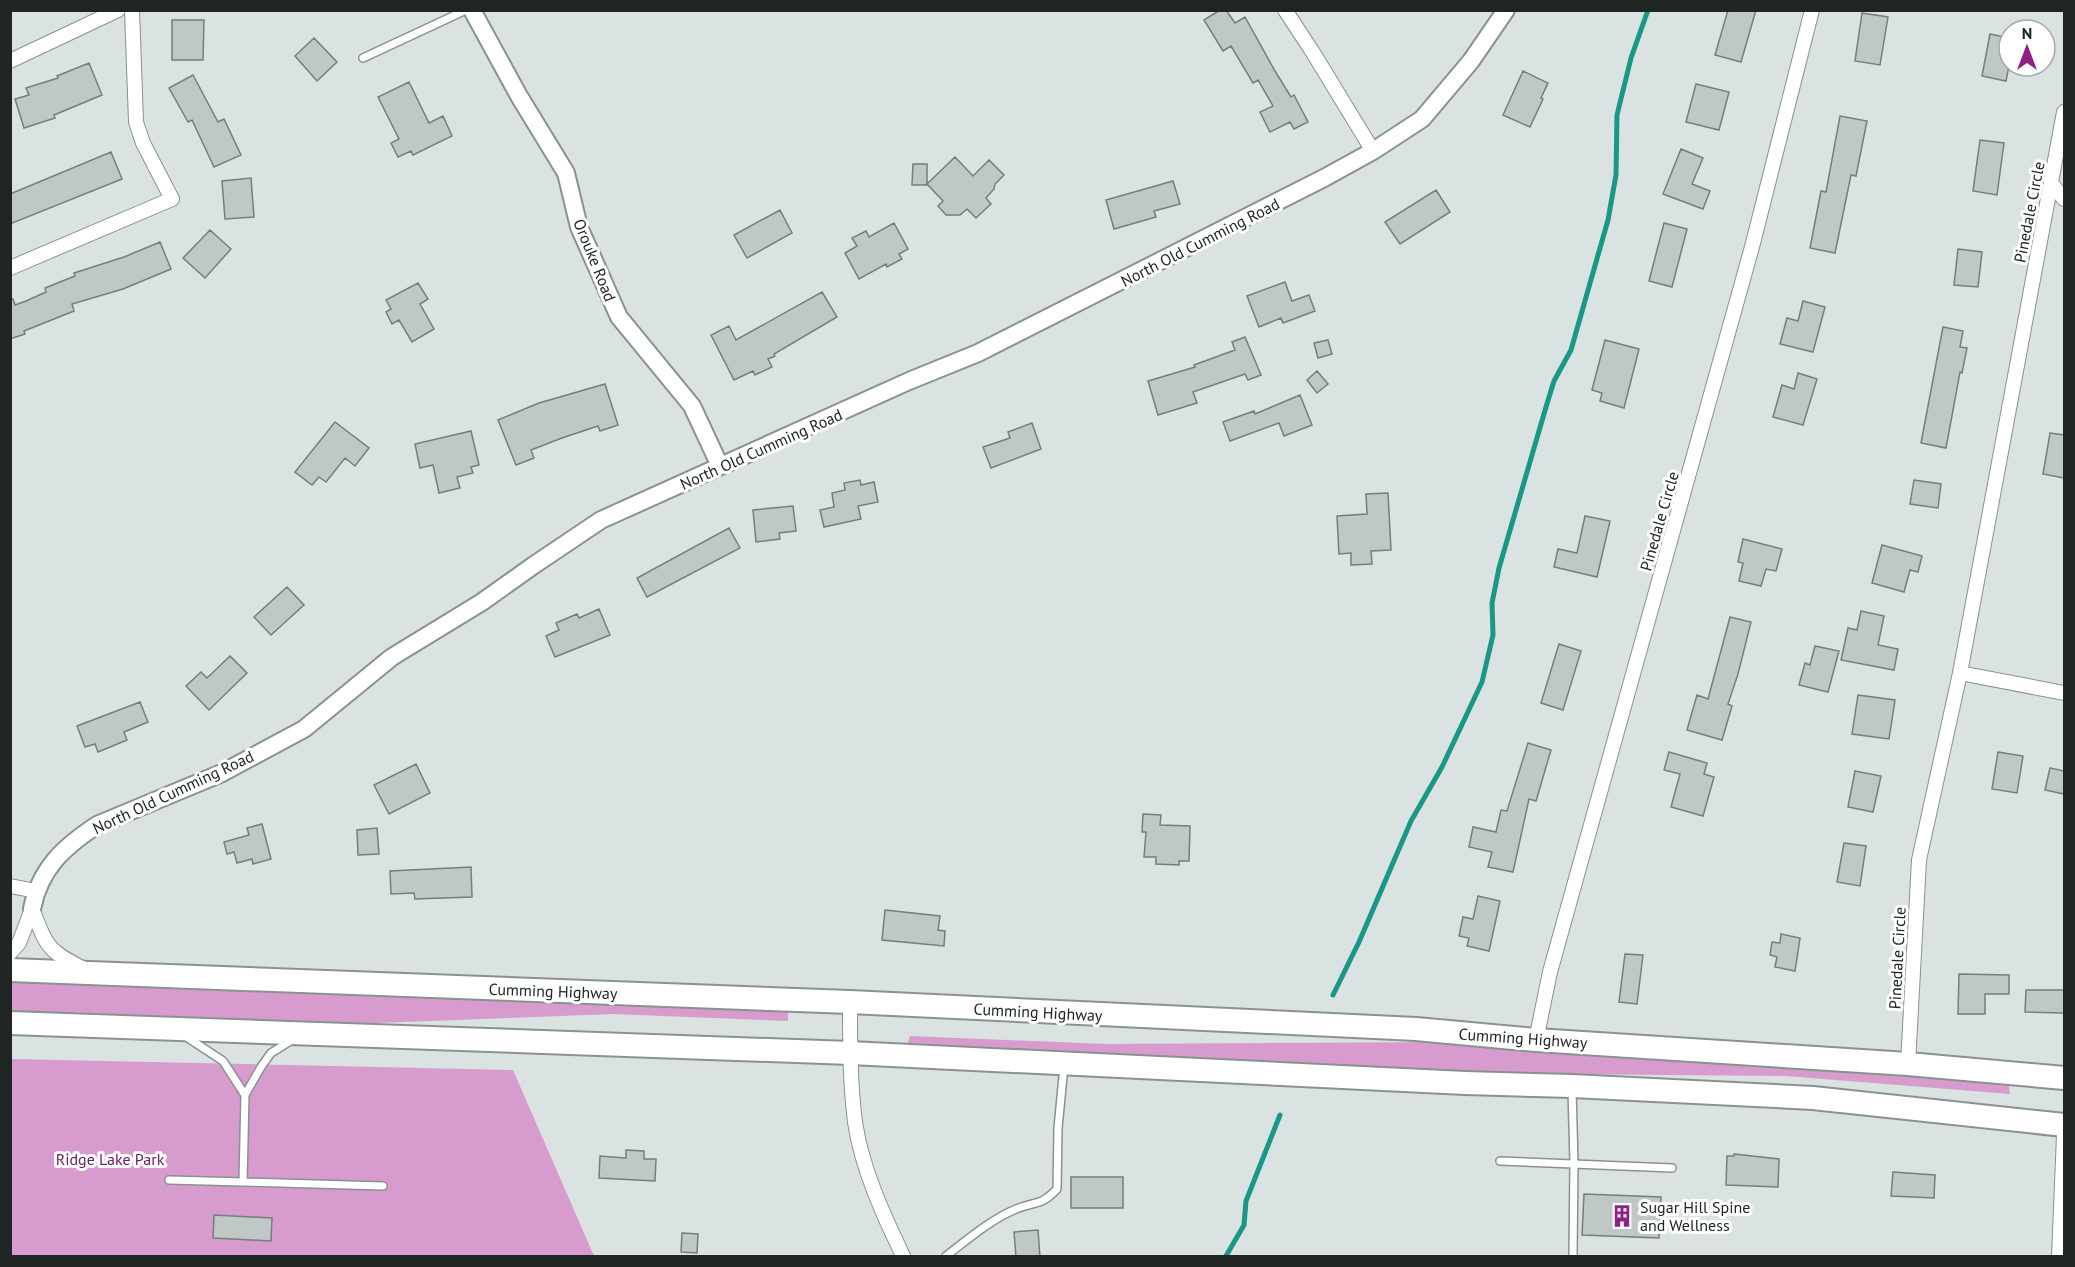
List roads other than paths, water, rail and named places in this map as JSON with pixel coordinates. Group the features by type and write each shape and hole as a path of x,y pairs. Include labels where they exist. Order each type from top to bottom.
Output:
{"highway":[{"name":"Cumming Highway","path":"10,970 850,1002 1416,1029 1536,1040 1908,1064 2064,1078"},
{"path":"10,1023 850,1053 1465,1083 1572,1086 1813,1098 2064,1125"}],"street":[{"path":"10,61 118,10"},
{"path":"10,268 172,199 143,143 136,122 132,10"},
{"name":"Orouke Road","path":"472,10 519,96 566,173 579,227 619,317 692,406 720,466"},
{"path":"1285,10 1373,150"},
{"name":"North Old Cumming Road","path":"10,953 19,943 42,878 70,844 97,825 222,773 304,729 392,657 482,602 601,520 909,381 978,353 1324,178 1373,150 1422,119 1471,60 1506,10"},
{"name":"Pinedale Circle","path":"1536,1040 1550,972 1752,247 1812,10"},
{"name":"Pinedale Circle","path":"1908,1064 1919,861 1960,673 2064,112"},
{"path":"2051,183 2064,199"},
{"path":"1960,673 2064,693"},
{"path":"10,886 36,891"},
{"path":"32,909 45,942 56,954 90,972"},
{"path":"850,1002 850,1053 856,1124 867,1171 882,1212 903,1257"},
{"path":"2059,1257 2064,1135"}],"lane":[{"path":"363,58 466,10"},
{"path":"172,1029 223,1061 245,1095"},
{"path":"243,1182 245,1095 271,1053 302,1034"},
{"path":"946,1257 981,1228 1016,1209 1047,1200 1057,1189 1058,1128 1064,1063"},
{"path":"1572,1086 1573,1257"},
{"path":"1500,1161 1672,1168"},
{"path":"169,1180 383,1186"}],"waterway":[{"path":"1333,995 1359,942 1411,821 1442,767 1482,682 1493,635 1492,603 1499,568 1554,381 1571,350 1608,220 1616,175 1617,115 1631,58 1648,10"},
{"path":"1226,1256 1244,1225 1246,1201 1280,1115"}],"place":[{"name":"Sugar Hill Spine and Wellness","path":"1622,1216"}],"park label":[{"name":"Ridge Lake Park","path":"110,1159"}]}
